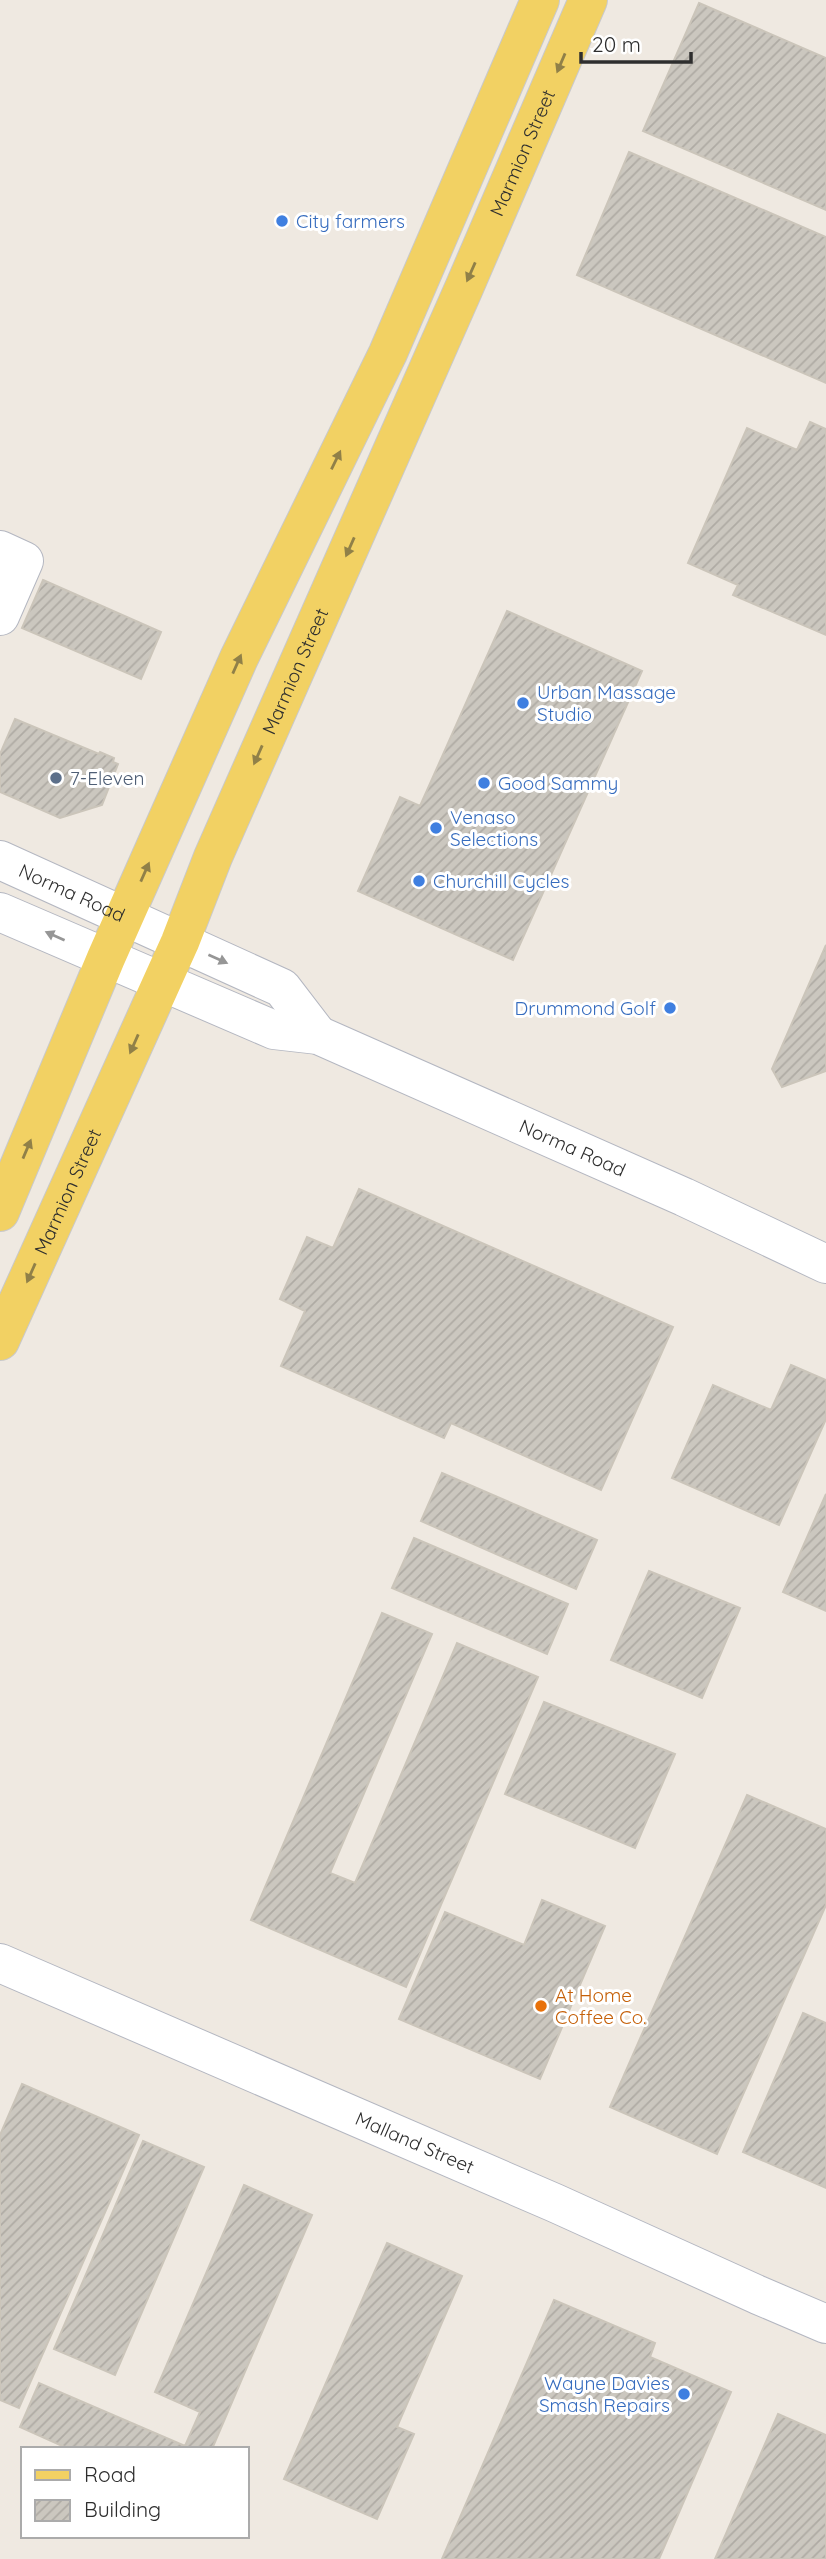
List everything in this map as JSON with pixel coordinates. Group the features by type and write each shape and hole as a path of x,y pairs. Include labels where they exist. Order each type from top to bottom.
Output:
{"main road":[{"path":"0,1212 106,958 239,658 388,353 540,0"},
{"name":"Marmion Street","path":"0,1341 163,982 213,857 588,0"}],"street":[{"path":"0,550 24,561 0,616"},
{"name":"Norma Road","path":"0,860 282,988 318,1035"},
{"name":"Norma Road","path":"0,912 274,1030 318,1035 684,1197 826,1264"},
{"name":"Malland Street","path":"0,1964 555,2203 826,2324"}],"building":[{"path":"699,3 826,58 826,210 643,131"},
{"path":"629,152 826,237 826,383 577,275"},
{"path":"810,422 826,429 826,635 733,595 738,585 688,563 747,428 797,450"},
{"path":"43,580 161,632 141,679 22,628"},
{"path":"507,611 642,671 513,960 358,891 400,797 420,806"},
{"name":"7-Eleven","path":"15,719 114,758 113,762 118,764 102,805 60,818 0,792 0,754"},
{"path":"826,945 826,1071 782,1087 772,1069"},
{"path":"359,1189 673,1327 601,1490 451,1423 444,1438 281,1366 305,1311 280,1299 307,1237 333,1248"},
{"path":"791,1365 826,1380 826,1419 779,1525 672,1478 713,1385 771,1410"},
{"path":"442,1473 597,1540 576,1589 421,1521"},
{"path":"826,1494 826,1611 783,1592"},
{"path":"414,1538 568,1604 547,1654 392,1588"},
{"path":"649,1571 740,1608 702,1698 611,1660"},
{"path":"382,1613 432,1634 330,1873 355,1883 457,1643 538,1677 406,1987 251,1920"},
{"path":"544,1702 675,1754 635,1848 505,1794"},
{"path":"747,1795 826,1829 826,1905 717,2154 610,2107"},
{"path":"542,1900 605,1926 540,2079 399,2019 445,1912 524,1945"},
{"path":"803,2013 826,2023 826,2188 743,2152"},
{"path":"22,2084 139,2135 19,2408 0,2400 0,2135"},
{"path":"143,2141 204,2167 115,2375 54,2349"},
{"path":"244,2185 312,2215 213,2447 65,2447 20,2427 39,2383 185,2446 200,2412 155,2392"},
{"path":"387,2243 462,2276 397,2427 414,2434 377,2519 284,2479"},
{"path":"554,2300 655,2343 650,2357 731,2392 659,2559 442,2559"},
{"path":"778,2414 826,2435 826,2559 715,2559"}],"place":[{"name":"City farmers","path":"282,221"},
{"name":"Urban Massage Studio","path":"523,703"},
{"name":"7-Eleven","path":"56,778"},
{"name":"Good Sammy","path":"484,783"},
{"name":"Venaso Selections","path":"436,828"},
{"name":"Churchill Cycles","path":"419,881"},
{"name":"Drummond Golf","path":"670,1008"},
{"name":"At Home Coffee Co.","path":"541,2006"},
{"name":"Wayne Davies Smash Repairs","path":"684,2394"}]}
